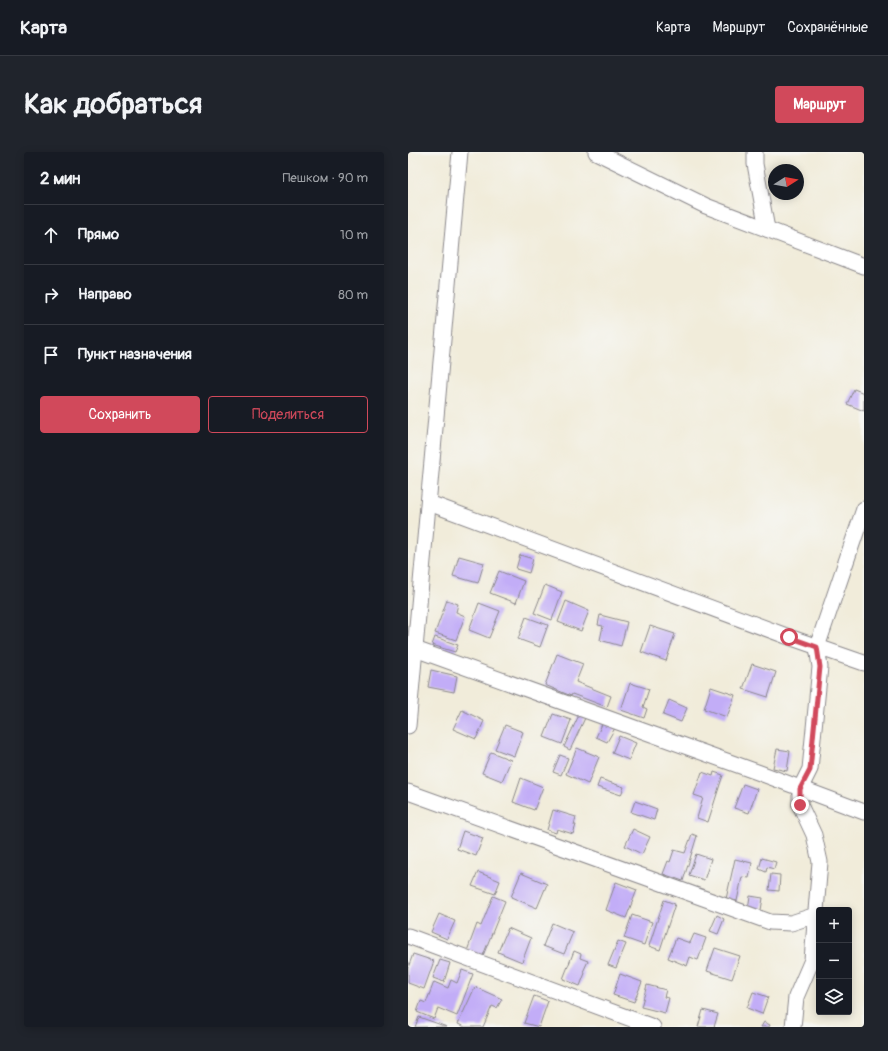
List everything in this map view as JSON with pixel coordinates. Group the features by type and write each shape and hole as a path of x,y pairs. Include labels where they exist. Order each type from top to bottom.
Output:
{"street":[{"path":"408,726 460,152"},
{"path":"596,152 706,206 864,266"},
{"path":"756,152 755,164 767,229"},
{"path":"429,503 817,647 864,663"},
{"path":"817,907 820,862 814,835 800,805 800,789 810,770 820,667 817,647 864,509"},
{"path":"415,649 864,812"},
{"path":"408,792 770,922 791,923 816,914 812,960 796,997 793,1027"},
{"path":"408,936 653,1027"}],"building":[{"path":"854,389 864,393 864,411 847,404"},
{"path":"520,555 533,559 529,573 516,569"},
{"path":"459,556 484,563 478,583 453,576"},
{"path":"499,571 524,581 516,603 490,593"},
{"path":"545,585 562,592 552,620 534,613"},
{"path":"447,600 458,604 456,612 465,616 456,640 435,633"},
{"path":"566,601 589,611 581,631 558,622"},
{"path":"479,603 500,611 489,638 469,630"},
{"path":"600,615 627,622 621,646 600,640 603,626 598,625"},
{"path":"526,617 548,625 540,647 518,639"},
{"path":"650,626 675,634 666,661 641,652"},
{"path":"435,637 458,645 455,652 432,645"},
{"path":"557,654 583,664 576,682 611,696 607,707 572,694 571,696 545,685"},
{"path":"752,664 776,672 768,697 743,689"},
{"path":"431,670 457,676 454,692 428,687"},
{"path":"630,683 649,689 643,707 647,709 644,718 621,710"},
{"path":"711,687 735,695 727,717 704,709"},
{"path":"669,700 687,708 681,722 663,715"},
{"path":"462,710 484,721 476,739 453,729"},
{"path":"553,714 571,720 562,744 544,737"},
{"path":"579,715 585,718 570,750 564,747"},
{"path":"603,722 615,728 607,742 596,737"},
{"path":"505,725 523,732 514,756 495,749"},
{"path":"619,736 636,743 629,760 612,753"},
{"path":"577,748 599,757 588,784 566,774"},
{"path":"777,749 790,751 787,771 773,768"},
{"path":"491,752 511,760 502,781 482,773"},
{"path":"560,755 568,758 561,775 553,772"},
{"path":"702,772 713,776 714,772 723,775 708,822 697,818 703,798 694,795"},
{"path":"521,778 543,787 534,810 513,802"},
{"path":"600,779 624,787 621,795 597,787"},
{"path":"743,784 757,789 749,813 734,808"},
{"path":"635,801 657,809 654,820 631,812"},
{"path":"553,810 576,817 574,825 576,825 573,834 557,829 556,833 547,830"},
{"path":"633,829 650,837 642,854 625,846"},
{"path":"463,831 483,838 476,856 457,849"},
{"path":"692,834 697,836 683,881 663,874 668,861 670,862 674,850 685,853"},
{"path":"696,854 711,859 704,880 689,875"},
{"path":"762,858 776,862 774,869 767,867 766,872 759,869"},
{"path":"735,859 752,863 749,878 742,877 737,901 726,899"},
{"path":"478,872 500,881 495,894 472,886"},
{"path":"521,873 547,884 537,908 511,897"},
{"path":"771,874 780,875 779,891 769,890"},
{"path":"616,882 637,890 626,918 606,910"},
{"path":"493,896 505,901 482,958 467,951 477,924 481,926"},
{"path":"750,896 763,898 761,910 748,909"},
{"path":"664,900 675,904 660,950 649,946"},
{"path":"439,914 455,921 447,939 431,932"},
{"path":"632,915 652,922 644,945 624,938"},
{"path":"717,915 724,919 718,934 710,931"},
{"path":"552,923 573,932 564,954 543,946"},
{"path":"508,928 531,938 522,962 498,952"},
{"path":"694,934 706,938 698,960 690,957 687,966 668,958 676,938 690,943"},
{"path":"618,941 626,944 616,968 608,965"},
{"path":"715,948 740,956 732,979 707,971"},
{"path":"574,951 581,954 580,958 588,961 583,972 585,973 580,986 563,979"},
{"path":"413,954 434,961 424,989 408,983 408,968"},
{"path":"440,960 450,963 444,982 433,978"},
{"path":"462,970 473,974 457,1016 438,1008 434,1019 417,1012 421,1001 426,1003 434,982 448,988 451,980 457,983"},
{"path":"620,974 642,982 634,1002 613,995"},
{"path":"647,985 666,990 664,997 669,998 665,1013 641,1007"},
{"path":"475,987 502,999 497,1008 492,1006 483,1027 465,1027 458,1024"},
{"path":"753,992 768,997 762,1014 747,1008"},
{"path":"534,996 548,1001 539,1027 524,1023"},
{"path":"703,1010 718,1014 714,1027 698,1027"},
{"path":"419,1017 447,1027 415,1027"},
{"path":"764,1022 770,1025 769,1027 761,1027"}],"route":[{"path":"789,637 817,647 820,667 810,770 800,789 800,805"}]}
